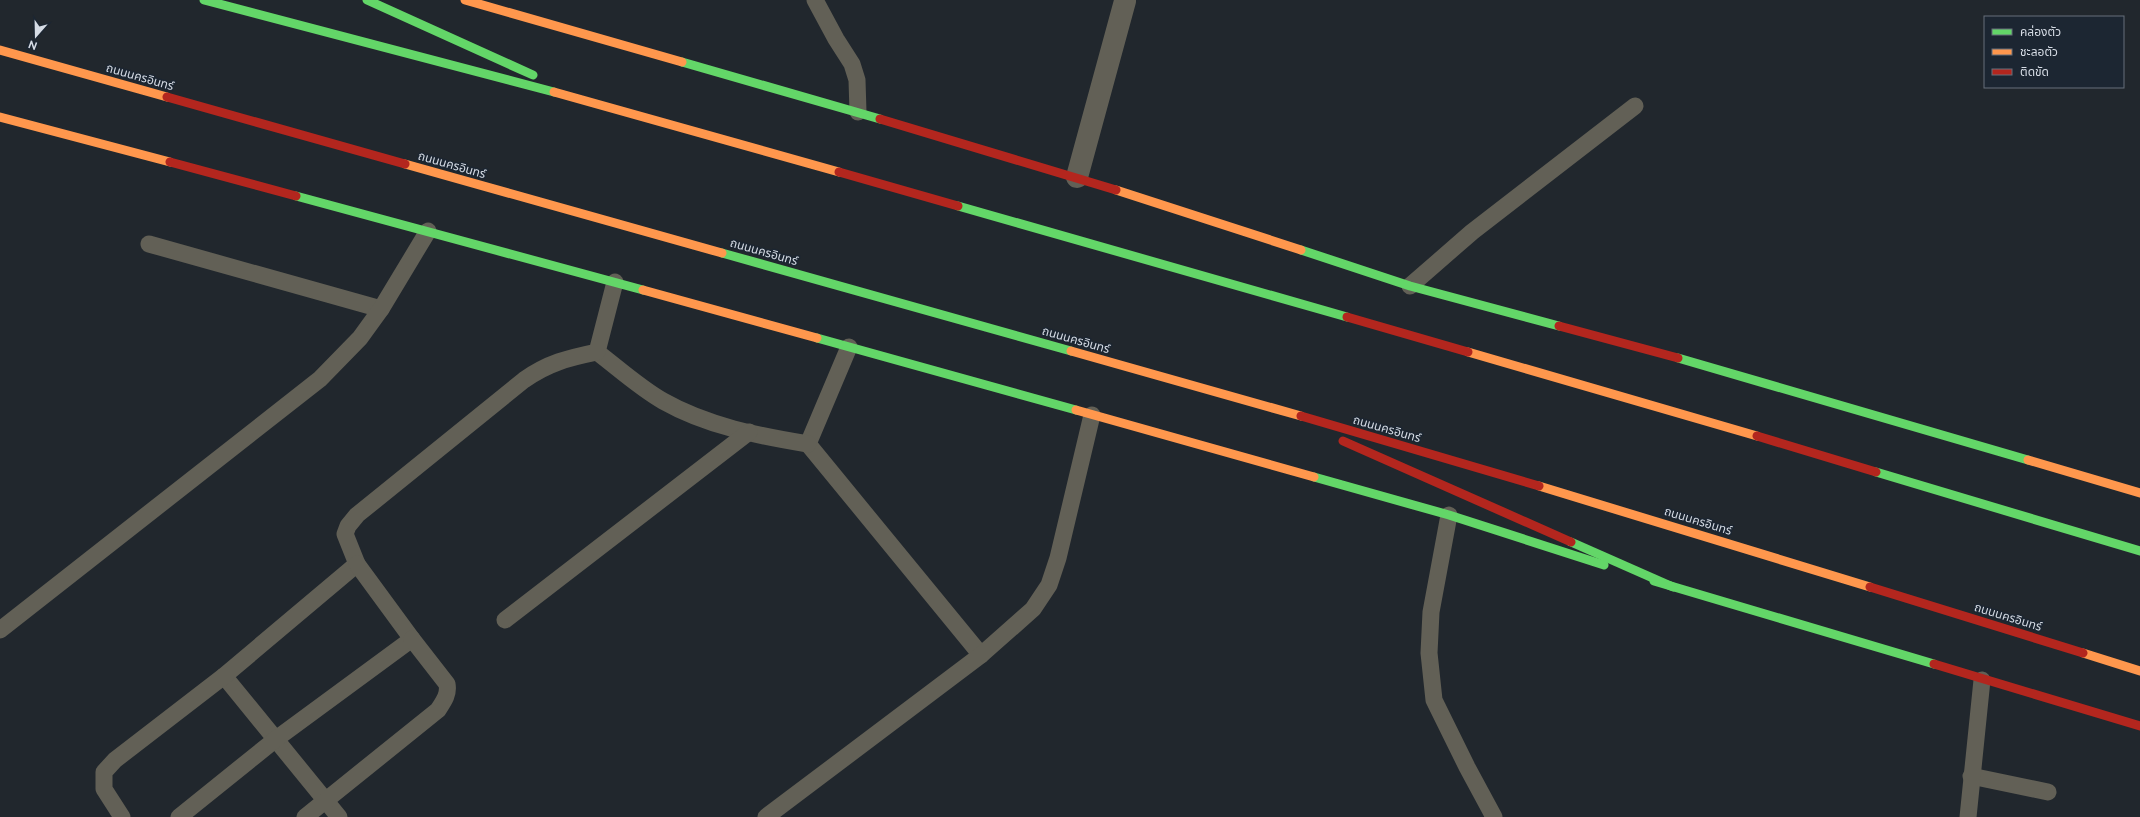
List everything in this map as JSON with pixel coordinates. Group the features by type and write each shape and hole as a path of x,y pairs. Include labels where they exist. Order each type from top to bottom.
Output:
{"main road":[{"path":"204,0 589,101 1641,401 2140,551"},
{"path":"367,0 589,101"},
{"path":"474,1 1077,177 1410,286 1649,350 2140,493"},
{"name":"ถนนนครอินทร์","path":"0,50 1263,405 1662,522 2140,671"},
{"path":"0,117 428,231 849,346 1449,515 1673,587 2140,726"},
{"path":"1263,405 1673,587"}],"street":[{"path":"1077,177 1125,1"}],"lane":[{"path":"814,0 852,64 858,80 858,112"},
{"path":"1410,286 1472,232 1635,106"},
{"path":"0,630 320,379 360,338 381,309 428,231"},
{"path":"149,244 381,309"},
{"path":"597,352 615,282"},
{"path":"808,444 849,346"},
{"path":"305,817 438,710 449,691 447,684 357,564 345,534 348,526 357,515 524,380 542,367 564,359 597,352 661,400 694,417 750,432 808,444 981,655"},
{"path":"766,817 981,655 1033,609 1049,585 1058,558 1092,415"},
{"path":"505,620 750,432"},
{"path":"1449,515 1431,612 1428,653 1434,700 1466,767 1494,817"},
{"path":"122,817 104,789 104,772 115,760 224,676 357,564"},
{"path":"179,817 276,740 412,639"},
{"path":"224,676 339,817"},
{"path":"1968,817 1982,680"},
{"path":"1971,776 2048,792"}],"traffic: fast":[{"path":"204,0 554,92"},
{"path":"367,0 533,75"},
{"path":"682,62 880,119"},
{"path":"296,196 643,290"},
{"path":"958,206 1347,317"},
{"path":"1301,250 1410,286 1559,326"},
{"path":"722,253 1071,351"},
{"path":"817,338 1076,410"},
{"path":"1678,358 2028,460"},
{"path":"1876,472 2140,551"},
{"path":"1314,477 1449,515 1604,565"},
{"path":"1571,542 1673,587"},
{"path":"1654,581 1934,664"}],"traffic: slow":[{"path":"465,0 682,62"},
{"path":"0,50 167,97"},
{"path":"554,92 839,172"},
{"path":"0,117 170,162"},
{"path":"405,164 722,253"},
{"path":"1116,190 1301,250"},
{"path":"643,290 817,338"},
{"path":"1071,351 1301,416"},
{"path":"1468,352 1757,436"},
{"path":"1076,410 1314,477"},
{"path":"2028,460 2140,493"},
{"path":"1539,486 1870,587"},
{"path":"2083,653 2140,671"}],"traffic: jam":[{"path":"167,97 405,164"},
{"path":"880,119 1116,190"},
{"path":"170,162 296,196"},
{"path":"839,172 958,206"},
{"path":"1347,317 1468,352"},
{"path":"1559,326 1678,358"},
{"path":"1301,416 1539,486"},
{"path":"1757,436 1876,472"},
{"path":"1343,441 1571,542"},
{"path":"1870,587 2083,653"},
{"path":"1934,664 2140,726"}]}
